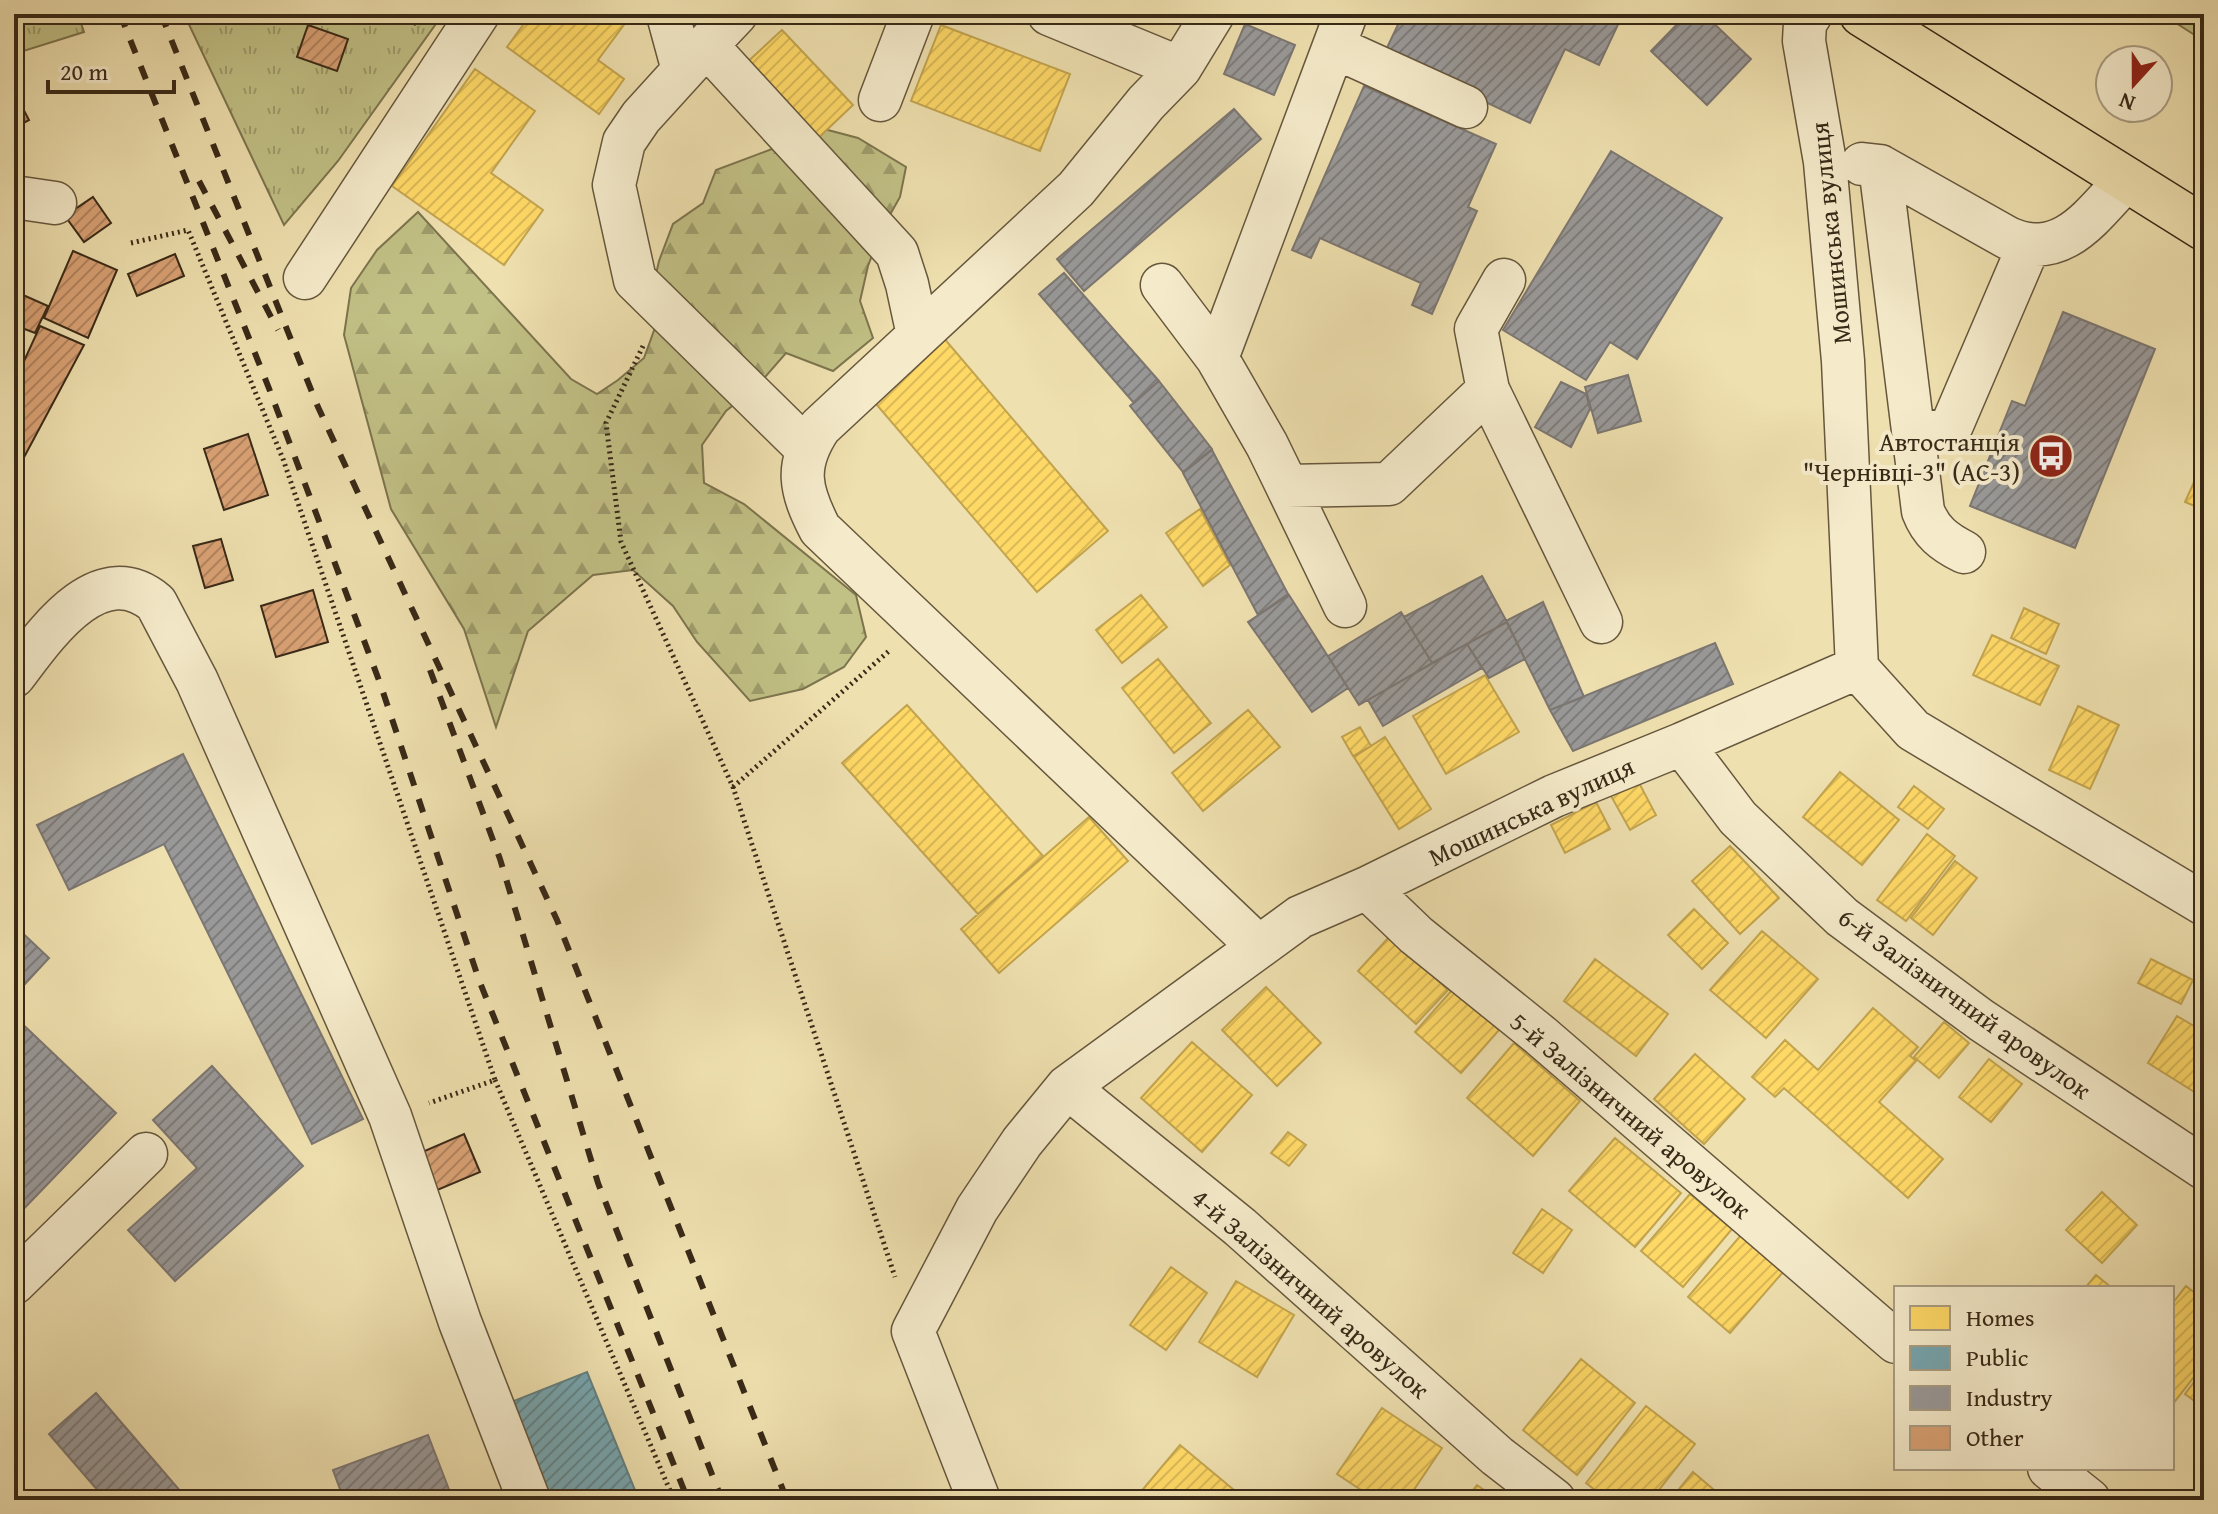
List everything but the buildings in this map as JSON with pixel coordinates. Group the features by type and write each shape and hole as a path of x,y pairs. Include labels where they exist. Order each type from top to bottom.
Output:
{"highway":[{"path":"1862,14 2204,228"}],"street":[{"path":"736,14 641,117 624,142 614,185 635,280 806,448"},
{"path":"880,100 913,14"},
{"path":"1213,14 1180,68 1146,103 1076,189 820,427 806,448 804,497 820,529 1259,947"},
{"name":"Мошинська вулиця","path":"913,1331 977,1209 1022,1142 1067,1087 1300,917 1367,888 1554,796 1857,668 1843,361 1825,162 1804,41 1805,23 1811,14"},
{"path":"668,15 692,60"},
{"path":"1061,16 1180,68"},
{"path":"305,278 466,30"},
{"path":"1217,358 1340,30 1466,107"},
{"path":"692,60 719,59 897,253 918,335"},
{"path":"1825,162 1880,166 2008,238 2029,245 2049,244 2078,231 2127,179"},
{"path":"1880,166 1923,511 1939,537 1964,552"},
{"path":"14,197 55,203"},
{"path":"1914,435 1945,430 1952,425 2029,245"},
{"path":"897,253 972,283"},
{"path":"1504,280 1476,329 1488,390 1601,622"},
{"path":"1162,285 1217,358 1267,445 1345,606"},
{"path":"1287,486 1389,484 1488,390"},
{"path":"14,676 61,618 95,594 111,588 134,590 156,603 197,681 390,1116 460,1322 529,1500"},
{"path":"1857,668 1913,730 2204,904"},
{"name":"6-й Залізничний аровулок","path":"1682,744 1738,818 1842,917 1981,1020 2204,1168"},
{"name":"5-й Залізничний аровулок","path":"1367,888 1416,935 1540,1035 1894,1340"},
{"name":"4-й Залізничний аровулок","path":"1067,1087 1240,1227 1497,1456 1554,1500"},
{"path":"14,1283 146,1154"},
{"path":"913,1331 979,1500"},
{"path":"2052,1470 2089,1500"}],"path":[{"path":"357,14 402,15 466,30"},
{"path":"131,243 188,230 283,459 495,1080 674,1500"},
{"path":"646,291 650,332 606,423 621,542 733,787 913,1331"},
{"path":"733,787 920,625"},
{"path":"390,1116 495,1080"}],"green space":[{"path":"14,14 78,14 84,32 14,54"},
{"path":"184,14 443,14 338,161 284,225"},
{"path":"2162,14 2204,14 2204,41"},
{"path":"809,125 858,138 906,167 900,197 882,229 868,266 860,301 873,338 833,371 786,353 758,385 726,411 702,445 704,483 744,504 856,595 866,637 844,667 803,689 750,701 697,642 673,606 633,570 593,575 528,631 496,727 464,629 391,509 344,335 351,288 377,250 418,212 571,379 597,394 644,358 656,325 651,296 659,261 673,224 703,203 716,170 772,149"}],"railway":[{"path":"120,14 270,391 380,683 479,980 688,1500"},
{"path":"161,14 318,407 557,920 787,1500"},
{"path":"199,181 278,330"},
{"path":"430,670 500,859 598,1183 722,1500"}],"place":[{"name":"Автостанція \"Чернівці-3\" (АС-3)","path":"2051,456"}]}
